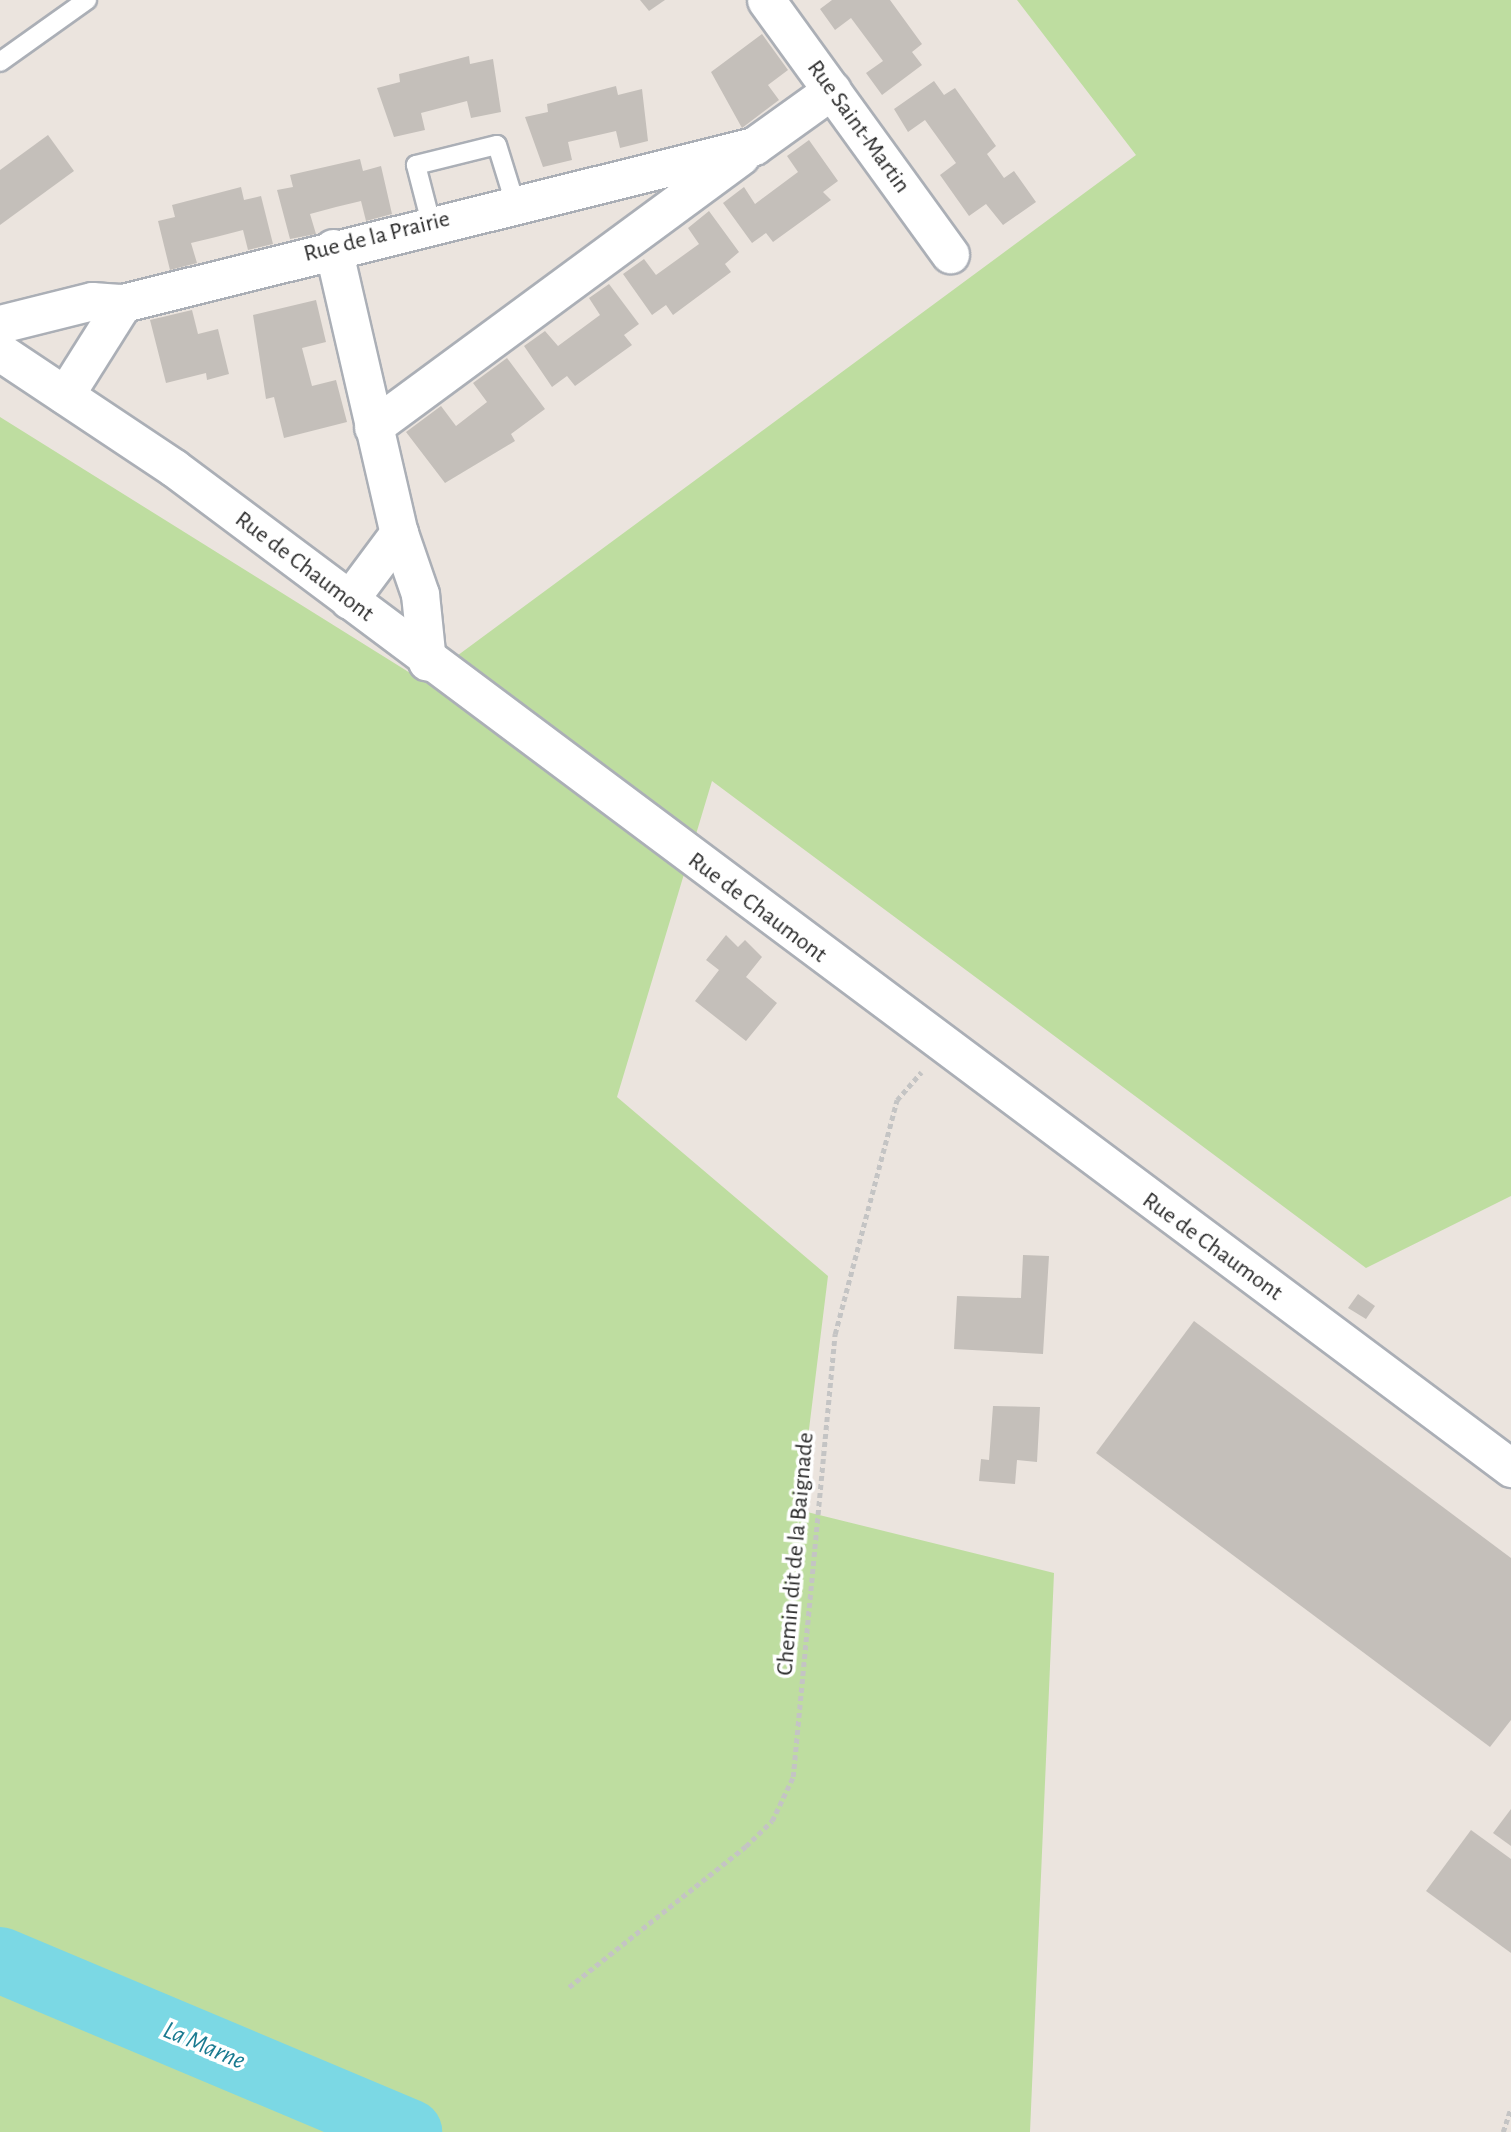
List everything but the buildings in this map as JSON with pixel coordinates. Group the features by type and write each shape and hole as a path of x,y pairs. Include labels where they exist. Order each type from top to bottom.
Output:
{"street":[{"name":"Rue Saint-Martin","path":"766,0 950,254"},
{"name":"Rue de la Prairie","path":"373,427 832,90"},
{"name":"Rue de la Prairie","path":"0,324 92,301 123,303 430,223 754,146"},
{"path":"332,248 399,533 421,594 427,662"},
{"path":"65,395 123,303"},
{"name":"Rue de Chaumont","path":"0,352 65,395 349,600 427,662 941,1046 1511,1468"},
{"path":"349,600 399,533"}],"lane":[{"path":"0,62 87,0"},
{"path":"430,223 416,165 497,145 514,203"}],"path":[{"name":"Chemin dit de la Baignade","path":"569,1987 746,1846 772,1821 793,1777 835,1334 897,1100 941,1046"},
{"path":"1503,2132 1511,2108"}],"green space":[{"path":"1017,0 1511,0 1511,1196 1366,1268 712,781 617,1097 828,1276 799,1510 1054,1573 1030,2132 0,2132 0,417 423,681 1136,155"}],"waterway":[{"name":"La Marne","path":"0,1960 409,2132"}]}
